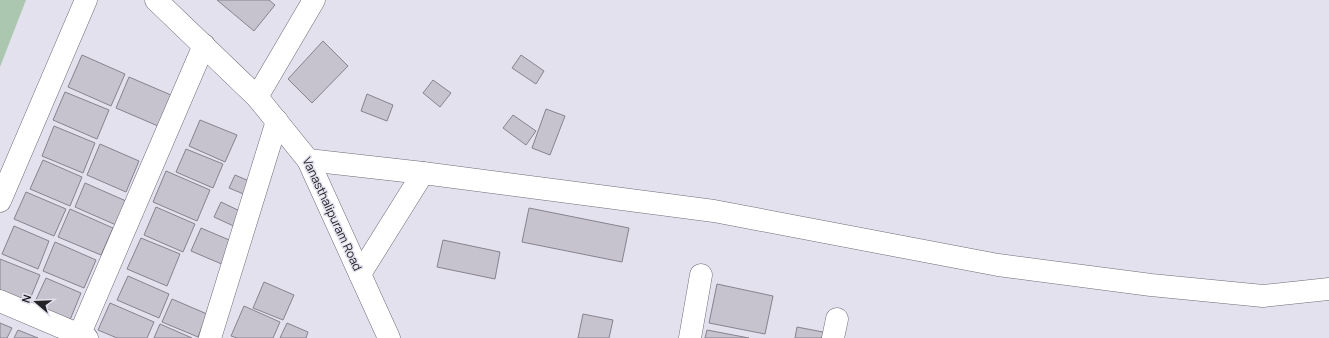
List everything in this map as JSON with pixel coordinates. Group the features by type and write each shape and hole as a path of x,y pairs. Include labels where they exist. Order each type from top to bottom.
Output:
{"street":[{"path":"0,201 86,0"},
{"name":"Vanasthalipuram Road","path":"156,0 257,97 308,160 389,338"},
{"path":"257,97 314,0"},
{"path":"0,301 81,337 204,45"},
{"path":"210,338 277,121"},
{"path":"308,160 423,173 714,211 998,265 1151,286 1262,296 1329,289"},
{"path":"360,274 423,173"},
{"path":"690,338 702,275"}],"green space":[{"path":"0,0 26,0 0,67"}],"building":[{"path":"217,0 269,0 275,5 254,31"},
{"path":"323,41 348,66 312,103 288,79"},
{"path":"82,55 125,74 111,106 68,87"},
{"path":"521,55 544,71 536,84 512,68"},
{"path":"129,77 171,95 158,126 116,108"},
{"path":"433,80 451,93 440,107 423,93"},
{"path":"65,92 109,110 97,139 53,120"},
{"path":"367,94 393,105 387,121 361,111"},
{"path":"546,109 565,116 550,155 532,148"},
{"path":"513,115 536,131 526,145 503,128"},
{"path":"200,120 237,135 225,162 189,146"},
{"path":"54,126 95,143 83,173 42,156"},
{"path":"100,144 139,161 126,192 87,175"},
{"path":"186,149 223,164 213,188 176,172"},
{"path":"43,160 82,177 70,206 30,189"},
{"path":"166,171 210,190 197,221 153,202"},
{"path":"235,175 256,184 251,197 229,188"},
{"path":"85,183 126,201 116,225 75,207"},
{"path":"26,192 66,209 54,236 14,219"},
{"path":"221,202 244,213 238,228 214,217"},
{"path":"156,207 195,224 183,252 144,235"},
{"path":"529,208 629,228 622,262 522,242"},
{"path":"70,209 113,228 101,255 58,237"},
{"path":"14,226 49,241 38,269 2,254"},
{"path":"201,228 234,242 224,265 191,251"},
{"path":"141,238 180,254 167,286 127,269"},
{"path":"443,240 500,252 495,279 437,267"},
{"path":"55,242 96,260 84,288 43,271"},
{"path":"0,259 40,275 28,304 0,292"},
{"path":"128,276 169,294 159,318 117,300"},
{"path":"46,278 81,293 70,320 34,304"},
{"path":"264,282 294,295 283,320 253,308"},
{"path":"717,284 773,296 765,334 709,323"},
{"path":"172,299 207,314 198,337 162,322"},
{"path":"110,303 154,322 147,338 117,338 98,330"},
{"path":"244,306 280,322 273,338 237,338 231,336"},
{"path":"583,314 613,320 609,338 578,338"},
{"path":"0,323 12,328 7,338 0,338"},
{"path":"287,323 308,332 306,338 280,338"},
{"path":"160,324 192,338 154,338"},
{"path":"797,327 823,332 822,338 795,338"},
{"path":"18,330 38,338 14,338"},
{"path":"707,330 749,338 705,338"}]}
